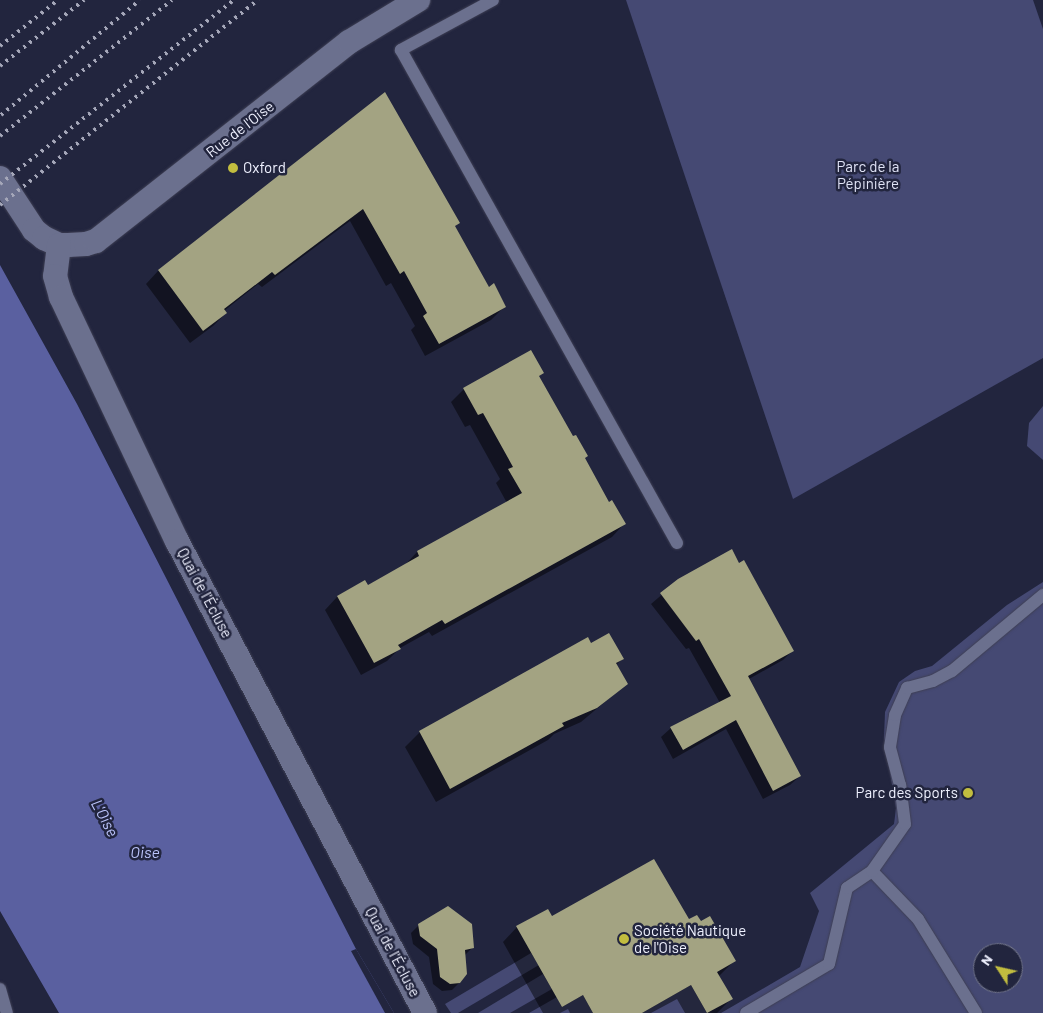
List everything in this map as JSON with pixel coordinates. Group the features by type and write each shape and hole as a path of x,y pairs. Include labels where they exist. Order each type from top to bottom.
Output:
{"street":[{"name":"Rue de l'Oise","path":"59,245 86,244 105,235 349,42 418,0"},
{"path":"0,178 34,230 44,238 59,245"},
{"name":"Quai de l'Écluse","path":"59,245 55,276 60,297 173,532 425,1013"}],"lane":[{"path":"493,0 401,50 677,543"},
{"path":"746,1013 829,964 847,888 872,871 905,824 900,785 890,746 895,715 907,688 932,681 952,671 1043,594"},
{"path":"872,871 918,919 976,1013"},
{"path":"0,989 7,1013"}],"green space":[{"name":"Parc de la Pépinière","path":"626,0 1033,0 1043,29 1043,358 793,499"},
{"path":"1043,406 1043,460 1027,446 1029,423"},
{"name":"Parc des Sports","path":"1043,582 1043,1013 721,1013 800,967 819,911 810,893 894,824 896,808 884,738 885,712 899,682 915,671 932,666 1007,605"},
{"path":"531,953 539,965 458,1013 451,1013 445,1004"},
{"path":"543,974 552,989 510,1013 478,1013"},
{"path":"691,985 707,1013 642,1013"},
{"path":"583,995 593,1013 529,1013 557,997 562,1007"}],"water":[{"name":"Oise","path":"0,265 77,404 356,949 394,1013 59,1013 0,911"}],"pier":[{"path":"356,949 394,1013 385,1013 351,951"}],"building":[{"path":"385,92 460,223 455,226 489,287 494,283 506,307 439,344 423,316 427,313 404,271 400,274 363,209 275,275 272,272 224,309 227,313 203,331 158,270"},
{"path":"531,350 544,373 539,376 573,436 576,435 588,456 585,458 609,502 612,500 626,524 445,624 442,620 398,645 401,649 374,663 337,596 365,580 368,585 419,556 417,551 522,493 508,469 513,467 483,413 478,415 463,388"},
{"path":"732,549 739,563 744,560 794,651 748,676 801,776 773,791 736,720 683,750 670,727 731,696 699,639 696,641 660,593 678,579"},
{"path":"609,633 624,659 616,663 628,684 597,708 562,723 564,726 450,789 419,731 588,637 591,643"},
{"name":"Société Nautique de l'Oise","path":"654,859 689,919 697,915 701,921 710,916 736,961 717,972 733,999 707,1013 691,985 642,1013 593,1013 583,995 562,1007 516,926 548,909 552,916"},
{"path":"448,906 472,924 474,948 465,950 467,974 460,983 450,984 440,977 437,949 420,936 418,924"}],"railway":[{"path":"0,46 58,0"},
{"path":"0,66 84,0"},
{"path":"1,115 140,0"},
{"path":"0,136 172,0"},
{"path":"0,184 234,0"},
{"path":"0,205 258,0"}],"place":[{"name":"Oxford","path":"233,168"},
{"name":"Parc des Sports","path":"968,793"},
{"name":"Société Nautique de l'Oise","path":"624,939"}],"water label":[{"name":"L'Oise","path":"105,818"}]}
